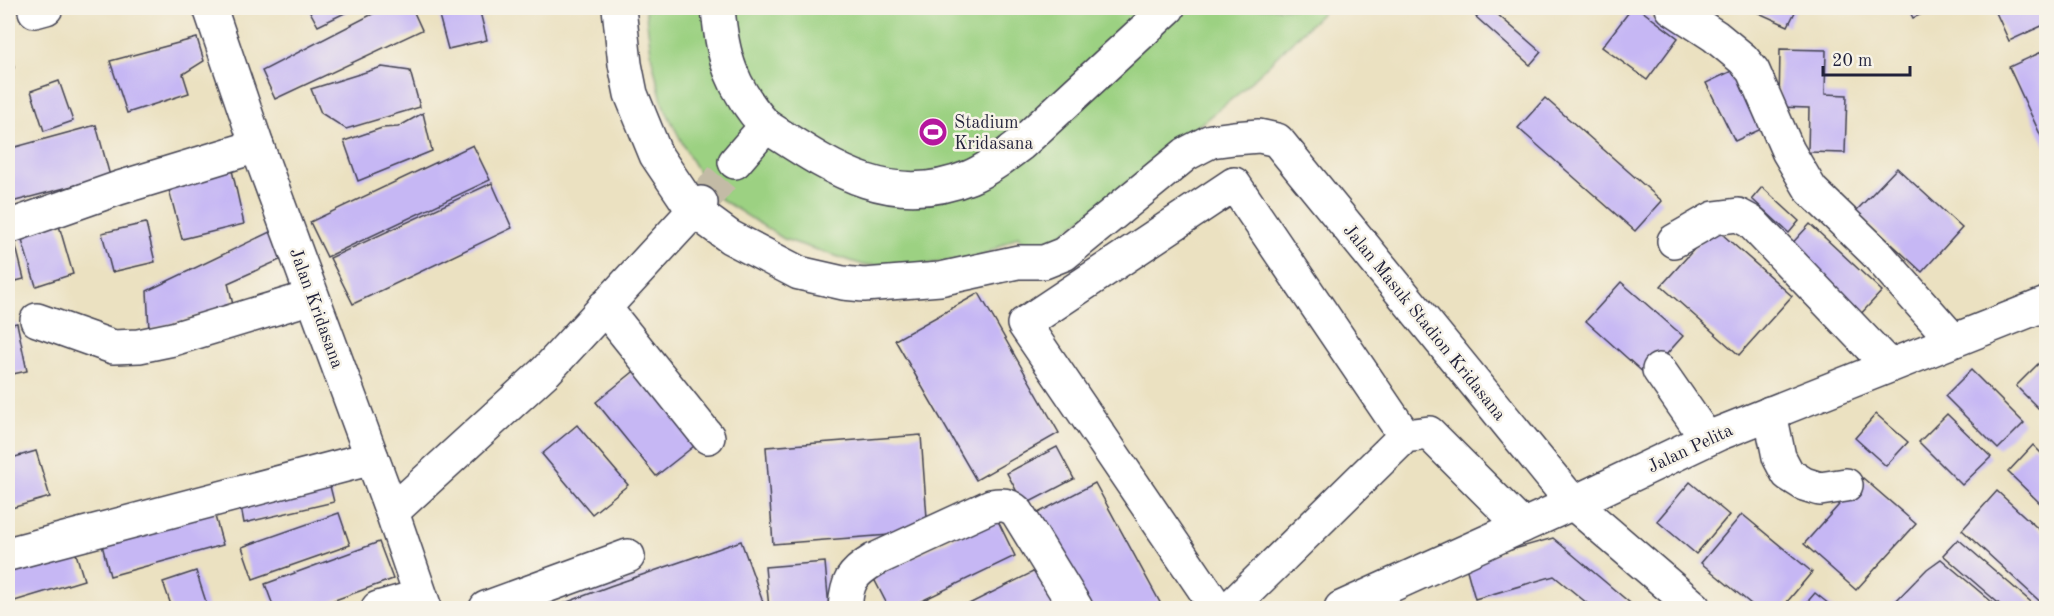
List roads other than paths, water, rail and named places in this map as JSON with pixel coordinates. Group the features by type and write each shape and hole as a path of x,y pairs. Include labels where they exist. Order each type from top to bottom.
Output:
{"street":[{"path":"392,512 546,371 697,207 656,155 640,118 631,94 625,64 619,8"},
{"path":"718,8 726,60 734,83 750,108 766,126 834,169 864,181 892,187 919,189 945,185 971,177 995,163 1021,144 1168,8"},
{"path":"1672,8 1715,36 1743,59 1753,71 1788,151 1811,190 1875,252 1952,339"},
{"name":"Jalan Kridasana","path":"217,11 257,146 392,512 422,602"},
{"path":"735,162 766,126"},
{"name":"Jalan Masuk Stadion Kridasana","path":"697,207 730,237 799,273 843,283 864,285 939,279 1018,262 1044,262 1064,254 1186,154 1211,141 1259,136 1276,140 1573,503 1695,609"},
{"path":"8,227 119,188 257,146"},
{"path":"1217,609 1024,324 1234,184 1405,436"},
{"path":"1674,242 1714,218 1738,215 1751,222 1888,365"},
{"path":"37,320 113,346 139,346 173,339 312,297"},
{"name":"Jalan Pelita","path":"1341,609 1707,439 2046,303"},
{"path":"604,307 708,437"},
{"path":"1659,370 1707,439"},
{"path":"1770,413 1779,457 1788,474 1804,484 1820,489 1846,485"},
{"path":"1230,609 1405,436 1430,433 1522,526"},
{"path":"8,554 372,458"},
{"path":"845,609 847,586 862,567 991,506 1000,504 1010,506 1017,512 1076,609"},
{"path":"486,609 628,556"},
{"path":"378,609 422,602"}],"tunnel":[{"path":"701,203 735,162"}],"place":[{"name":"Stadium Kridasana","path":"933,132"}]}
